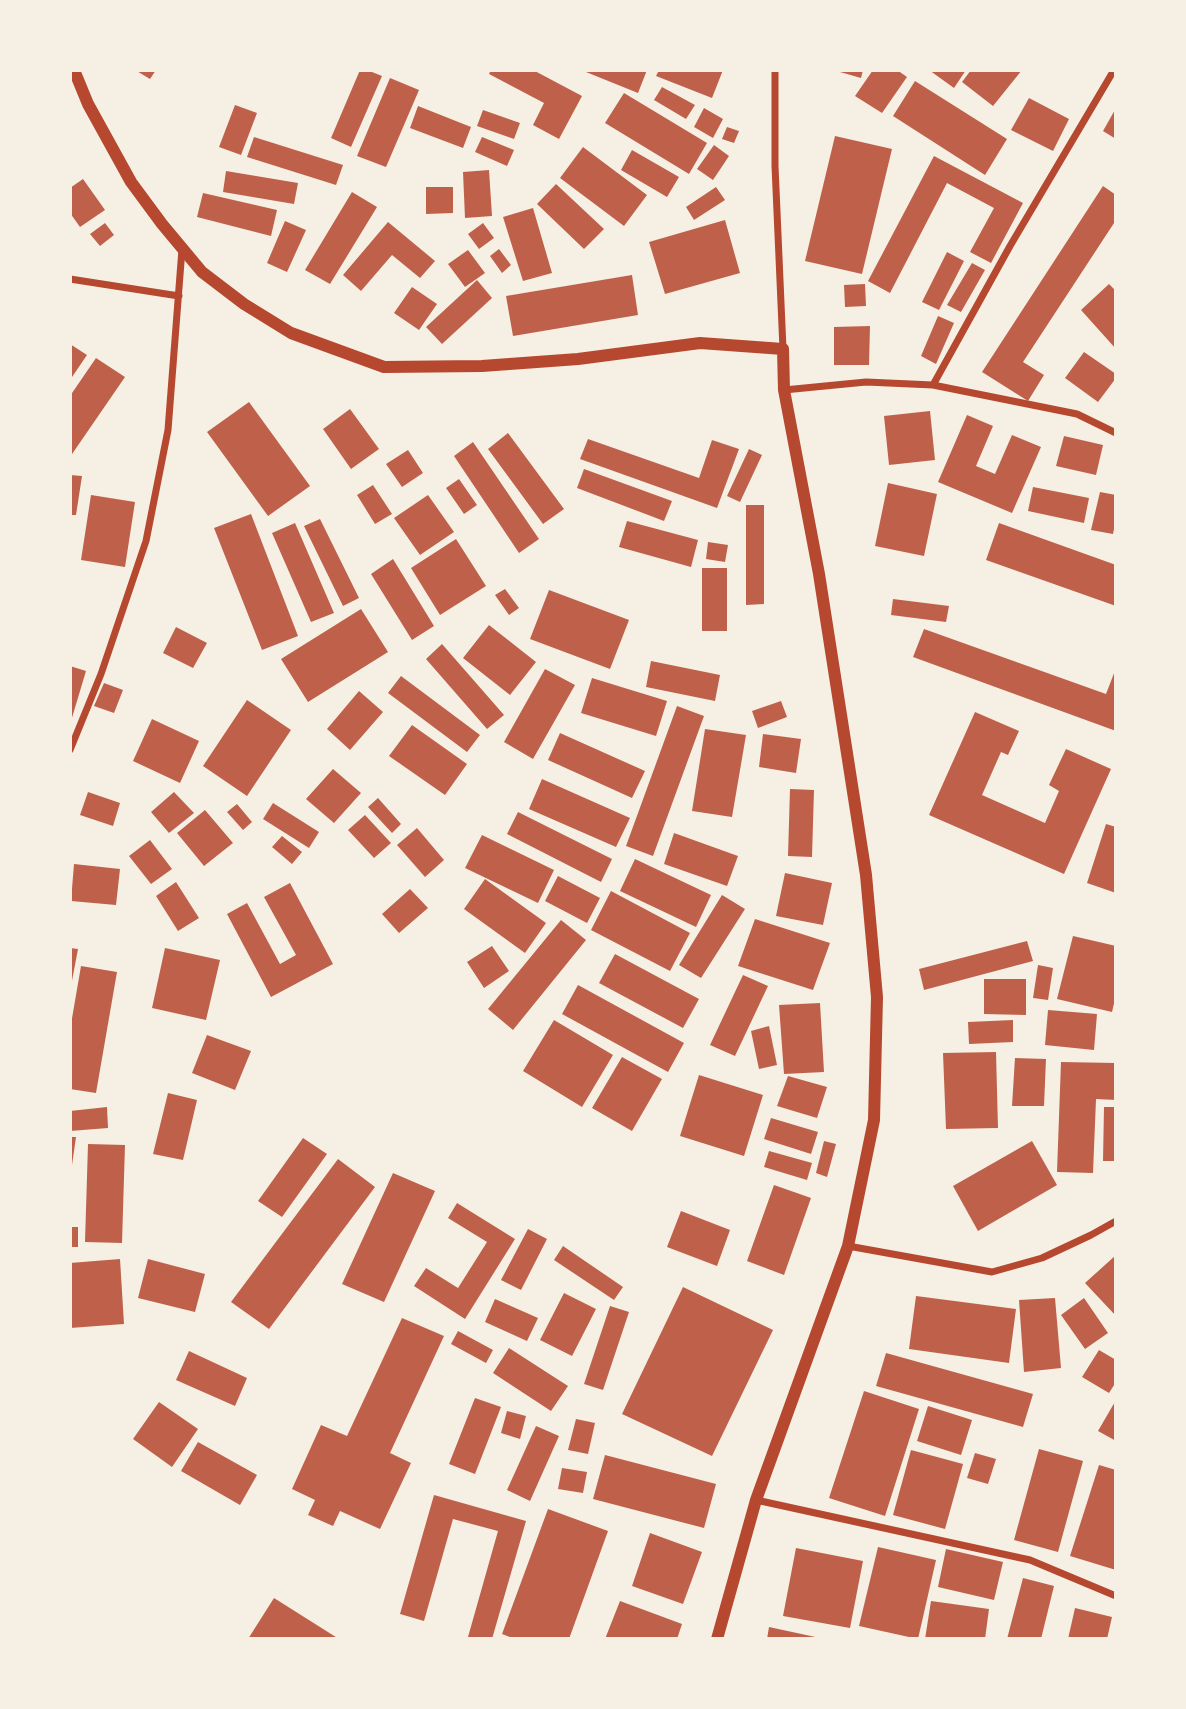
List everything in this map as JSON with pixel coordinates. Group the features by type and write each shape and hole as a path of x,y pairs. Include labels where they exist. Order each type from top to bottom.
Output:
{"street":[{"path":"74,70 88,104 131,182 182,249 202,272 244,304 290,333 384,367 482,366 578,359 700,343 783,349"},
{"path":"717,1639 756,1500 848,1246 874,1120 877,997 866,875 818,574 784,390 775,166 775,70"},
{"path":"933,384 1010,246 1114,70"},
{"path":"70,750 101,674 146,541 168,430 182,249"},
{"path":"70,279 179,296"},
{"path":"784,390 866,382 933,384 1077,414 1116,433"},
{"path":"848,1246 992,1272 1042,1258 1116,1221"},
{"path":"756,1500 1030,1560 1116,1595"}],"building":[{"path":"135,70 156,70 150,79"},
{"path":"360,70 382,76 351,147 331,138"},
{"path":"491,70 533,70 582,96 559,139 533,125 544,103 489,74"},
{"path":"581,70 647,70 638,93"},
{"path":"659,70 723,70 712,98 656,76"},
{"path":"833,70 863,70 861,78"},
{"path":"873,70 897,70 907,77 882,113 855,96"},
{"path":"929,70 966,70 954,88"},
{"path":"971,70 1022,70 993,106 962,82"},
{"path":"390,78 419,90 386,167 357,156"},
{"path":"915,81 1007,139 985,175 893,116"},
{"path":"662,87 695,105 686,119 654,100"},
{"path":"624,93 707,143 689,174 605,123"},
{"path":"1029,98 1069,119 1053,151 1011,130"},
{"path":"235,105 257,113 241,155 219,147"},
{"path":"418,106 471,127 463,148 410,128"},
{"path":"704,108 723,119 713,138 694,127"},
{"path":"1116,108 1116,139 1103,131"},
{"path":"483,110 520,123 514,139 477,126"},
{"path":"727,127 739,131 734,143 722,139"},
{"path":"835,136 892,149 862,274 805,261"},
{"path":"254,137 343,165 336,185 247,157"},
{"path":"482,137 514,150 507,166 475,152"},
{"path":"714,145 729,156 713,180 697,169"},
{"path":"583,147 647,195 624,226 560,178"},
{"path":"632,150 679,177 667,197 621,170"},
{"path":"934,156 1023,203 991,263 970,252 994,208 947,183 890,293 868,281"},
{"path":"489,170 492,216 465,218 463,172"},
{"path":"226,171 298,183 294,204 223,192"},
{"path":"83,179 105,210 80,227 70,213 70,188"},
{"path":"556,184 604,229 584,249 537,204"},
{"path":"1103,186 1116,195 1116,220 1023,362 1044,375 1028,401 982,372"},
{"path":"426,187 453,187 453,213 426,214"},
{"path":"716,187 725,200 694,220 686,207"},
{"path":"352,192 377,207 330,284 305,270"},
{"path":"203,193 277,210 271,236 197,217"},
{"path":"533,208 552,273 523,281 503,217"},
{"path":"725,220 740,273 665,294 649,242"},
{"path":"285,221 306,230 287,272 267,263"},
{"path":"388,222 435,261 420,278 392,255 361,291 343,275"},
{"path":"105,223 114,235 100,246 90,234"},
{"path":"483,223 494,238 479,249 468,234"},
{"path":"499,249 511,265 502,273 490,256"},
{"path":"468,250 485,273 465,287 448,264"},
{"path":"947,252 964,261 939,310 922,302"},
{"path":"972,263 985,270 961,312 947,305"},
{"path":"632,275 638,315 513,336 506,296"},
{"path":"477,280 492,298 442,344 426,327"},
{"path":"865,284 866,306 845,307 844,285"},
{"path":"1109,284 1116,291 1116,349 1081,310"},
{"path":"412,287 437,304 419,330 394,313"},
{"path":"938,316 954,323 936,364 921,356"},
{"path":"870,326 869,365 834,365 834,327"},
{"path":"70,344 87,355 70,380"},
{"path":"1084,352 1116,374 1116,378 1098,402 1065,378"},
{"path":"96,358 125,377 70,457 70,396"},
{"path":"249,402 310,486 268,516 207,432"},
{"path":"350,409 379,449 351,469 323,429"},
{"path":"930,411 935,460 889,465 884,416"},
{"path":"967,415 993,426 976,466 995,474 1012,435 1041,447 1012,513 938,482"},
{"path":"508,433 564,509 543,524 488,449"},
{"path":"1064,436 1103,445 1096,475 1056,466"},
{"path":"588,439 699,478 712,440 739,449 717,508 580,459"},
{"path":"473,442 539,539 519,553 454,456"},
{"path":"749,449 762,455 740,502 727,496"},
{"path":"408,450 423,473 402,487 386,464"},
{"path":"584,469 672,501 664,521 577,488"},
{"path":"70,475 82,476 76,515 70,515"},
{"path":"459,479 477,505 464,514 446,488"},
{"path":"888,483 937,494 924,556 875,546"},
{"path":"373,485 392,514 375,524 357,495"},
{"path":"1033,487 1089,498 1084,523 1028,511"},
{"path":"1100,492 1116,495 1113,534 1091,530"},
{"path":"91,495 135,502 125,567 81,560"},
{"path":"428,495 454,532 420,555 394,518"},
{"path":"746,505 764,505 764,604 746,605"},
{"path":"251,514 298,636 262,650 214,528"},
{"path":"320,519 359,598 343,606 304,526"},
{"path":"627,521 698,540 691,567 619,547"},
{"path":"295,523 334,613 311,622 272,533"},
{"path":"999,523 1116,565 1116,606 986,560"},
{"path":"456,539 486,586 440,615 411,568"},
{"path":"708,542 728,545 725,562 706,559"},
{"path":"393,559 434,626 412,640 371,574"},
{"path":"702,568 727,568 727,631 702,631"},
{"path":"505,589 519,608 509,615 495,595"},
{"path":"549,590 629,620 610,669 530,639"},
{"path":"893,599 949,606 946,622 891,615"},
{"path":"361,609 388,652 308,702 281,659"},
{"path":"489,625 536,662 510,695 463,658"},
{"path":"176,627 207,643 193,668 163,653"},
{"path":"924,629 1106,694 1116,668 1116,731 913,657"},
{"path":"442,644 504,715 487,729 426,659"},
{"path":"651,661 720,675 715,701 646,687"},
{"path":"70,666 86,671 71,721 70,721"},
{"path":"545,669 575,685 533,759 504,742"},
{"path":"401,676 480,735 467,752 388,693"},
{"path":"592,678 667,701 656,736 581,713"},
{"path":"104,683 123,690 114,713 94,706"},
{"path":"359,691 383,712 350,750 327,729"},
{"path":"247,700 291,730 247,796 203,766"},
{"path":"781,701 787,717 758,728 752,711"},
{"path":"677,706 704,716 653,856 626,846"},
{"path":"975,712 1019,731 1008,755 1001,752 982,795 1045,823 1059,791 1049,785 1066,749 1111,769 1064,874 929,815"},
{"path":"152,719 199,741 180,783 133,761"},
{"path":"412,725 467,764 445,795 389,756"},
{"path":"705,729 746,735 732,817 692,811"},
{"path":"560,733 645,771 632,798 548,760"},
{"path":"763,734 801,739 796,773 759,767"},
{"path":"333,769 361,793 334,823 306,799"},
{"path":"542,779 630,818 616,847 529,809"},
{"path":"790,789 814,790 812,857 788,856"},
{"path":"88,792 120,803 113,826 80,815"},
{"path":"174,792 194,813 169,833 151,812"},
{"path":"378,798 401,824 392,833 368,807"},
{"path":"273,803 319,832 309,848 263,819"},
{"path":"237,804 252,822 243,830 227,812"},
{"path":"205,810 233,843 204,866 177,833"},
{"path":"518,812 612,859 601,882 507,834"},
{"path":"365,815 391,843 374,858 348,830"},
{"path":"1106,824 1116,827 1116,893 1087,883"},
{"path":"417,828 444,860 425,877 397,845"},
{"path":"674,833 738,856 727,886 664,864"},
{"path":"482,835 554,870 538,903 465,868"},
{"path":"282,836 302,852 292,864 272,847"},
{"path":"150,840 172,869 151,884 129,856"},
{"path":"635,859 711,895 696,927 620,891"},
{"path":"74,864 120,869 116,905 71,901"},
{"path":"785,873 832,883 823,925 776,916"},
{"path":"558,876 600,898 587,923 545,901"},
{"path":"485,879 546,923 525,953 464,909"},
{"path":"176,882 199,918 178,931 156,896"},
{"path":"290,883 333,964 271,997 227,914 247,903 280,964 296,955 264,897"},
{"path":"410,889 428,908 399,933 382,914"},
{"path":"611,891 690,933 670,971 591,930"},
{"path":"722,895 745,909 701,978 679,965"},
{"path":"755,919 830,943 813,990 738,966"},
{"path":"561,920 586,940 513,1030 488,1009"},
{"path":"1073,936 1116,946 1116,995 1112,1012 1057,999"},
{"path":"1027,941 1033,961 924,990 919,969"},
{"path":"492,946 509,971 484,988 467,962"},
{"path":"70,948 78,949 71,986 70,986"},
{"path":"165,948 220,960 206,1020 152,1008"},
{"path":"615,954 699,999 683,1028 599,983"},
{"path":"1038,965 1053,968 1048,1000 1033,998"},
{"path":"81,966 117,972 96,1093 70,1089 70,1030"},
{"path":"743,975 768,986 735,1056 710,1045"},
{"path":"984,979 1026,979 1026,1015 984,1014"},
{"path":"578,985 684,1043 668,1072 562,1014"},
{"path":"820,1003 824,1072 784,1074 779,1005"},
{"path":"1048,1010 1097,1014 1094,1050 1045,1045"},
{"path":"554,1020 613,1055 582,1107 523,1071"},
{"path":"1013,1020 1013,1042 969,1044 968,1022"},
{"path":"769,1026 777,1065 759,1069 751,1031"},
{"path":"207,1035 251,1051 235,1090 192,1073"},
{"path":"996,1052 998,1128 946,1129 943,1053"},
{"path":"622,1057 662,1079 632,1131 592,1108"},
{"path":"1015,1058 1046,1059 1044,1106 1012,1106"},
{"path":"1061,1062 1116,1063 1116,1100 1096,1099 1093,1173 1057,1172"},
{"path":"699,1075 763,1095 744,1156 680,1136"},
{"path":"788,1076 827,1087 817,1118 777,1106"},
{"path":"168,1093 197,1100 183,1160 153,1154"},
{"path":"107,1107 108,1128 70,1131 70,1111"},
{"path":"1104,1107 1116,1107 1116,1161 1103,1161"},
{"path":"771,1118 818,1132 811,1154 764,1139"},
{"path":"70,1137 76,1137 72,1165 70,1164"},
{"path":"303,1138 327,1154 282,1217 258,1201"},
{"path":"824,1141 836,1144 827,1177 816,1173"},
{"path":"1032,1141 1057,1185 978,1231 953,1186"},
{"path":"88,1144 125,1145 122,1243 85,1242"},
{"path":"769,1151 812,1163 807,1180 764,1167"},
{"path":"338,1159 375,1187 269,1329 231,1302"},
{"path":"393,1173 435,1191 384,1302 342,1284"},
{"path":"774,1185 811,1198 784,1275 747,1261"},
{"path":"457,1203 515,1239 465,1319 414,1286 426,1268 458,1288 487,1242 448,1218"},
{"path":"681,1211 730,1230 717,1266 667,1247"},
{"path":"70,1227 78,1227 78,1247 70,1247"},
{"path":"528,1229 547,1239 521,1290 501,1280"},
{"path":"563,1246 623,1287 614,1300 554,1260"},
{"path":"1116,1255 1116,1316 1085,1283"},
{"path":"120,1259 124,1324 70,1328 70,1263"},
{"path":"148,1259 205,1274 195,1312 138,1298"},
{"path":"683,1287 773,1330 712,1456 622,1414"},
{"path":"564,1293 596,1309 572,1356 540,1340"},
{"path":"916,1296 1016,1309 1009,1363 909,1349"},
{"path":"1055,1298 1061,1368 1024,1372 1019,1300"},
{"path":"1084,1298 1108,1333 1085,1349 1061,1315"},
{"path":"495,1299 538,1318 527,1341 485,1322"},
{"path":"610,1306 629,1312 603,1390 584,1384"},
{"path":"402,1318 444,1336 390,1453 411,1463 380,1529 340,1511 333,1526 308,1515 315,1500 292,1489 321,1425 347,1436"},
{"path":"458,1331 493,1350 486,1363 451,1344"},
{"path":"509,1348 568,1386 551,1411 493,1373"},
{"path":"1099,1350 1116,1360 1116,1382 1109,1393 1082,1377"},
{"path":"189,1351 247,1378 235,1406 176,1380"},
{"path":"886,1353 1033,1394 1023,1427 876,1386"},
{"path":"864,1391 919,1409 885,1516 829,1498"},
{"path":"475,1398 501,1407 475,1474 449,1464"},
{"path":"1116,1400 1116,1441 1098,1431"},
{"path":"159,1402 198,1429 172,1467 133,1439"},
{"path":"928,1406 972,1420 961,1455 917,1441"},
{"path":"507,1411 526,1416 520,1439 501,1433"},
{"path":"576,1419 595,1423 588,1454 568,1450"},
{"path":"536,1426 559,1436 530,1501 507,1490"},
{"path":"198,1442 257,1475 240,1505 181,1471"},
{"path":"1039,1449 1083,1461 1058,1552 1014,1540"},
{"path":"911,1450 963,1464 945,1529 893,1515"},
{"path":"975,1453 996,1459 988,1484 967,1478"},
{"path":"605,1455 716,1484 704,1528 593,1499"},
{"path":"1099,1465 1116,1470 1116,1570 1070,1556"},
{"path":"562,1468 587,1472 583,1493 558,1489"},
{"path":"434,1495 526,1521 492,1639 468,1637 498,1531 453,1519 424,1621 400,1614"},
{"path":"548,1509 608,1531 569,1639 515,1639 502,1634"},
{"path":"650,1533 702,1552 683,1604 632,1586"},
{"path":"878,1547 936,1560 918,1639 859,1626"},
{"path":"796,1548 863,1561 850,1628 783,1616"},
{"path":"946,1549 1003,1562 994,1600 938,1587"},
{"path":"1023,1578 1054,1586 1041,1639 1007,1639"},
{"path":"274,1598 339,1639 248,1639"},
{"path":"620,1601 682,1624 677,1639 605,1639"},
{"path":"931,1601 989,1609 985,1639 925,1639"},
{"path":"1075,1608 1112,1617 1107,1639 1068,1639"},
{"path":"769,1627 820,1638 820,1639 767,1639"}]}
